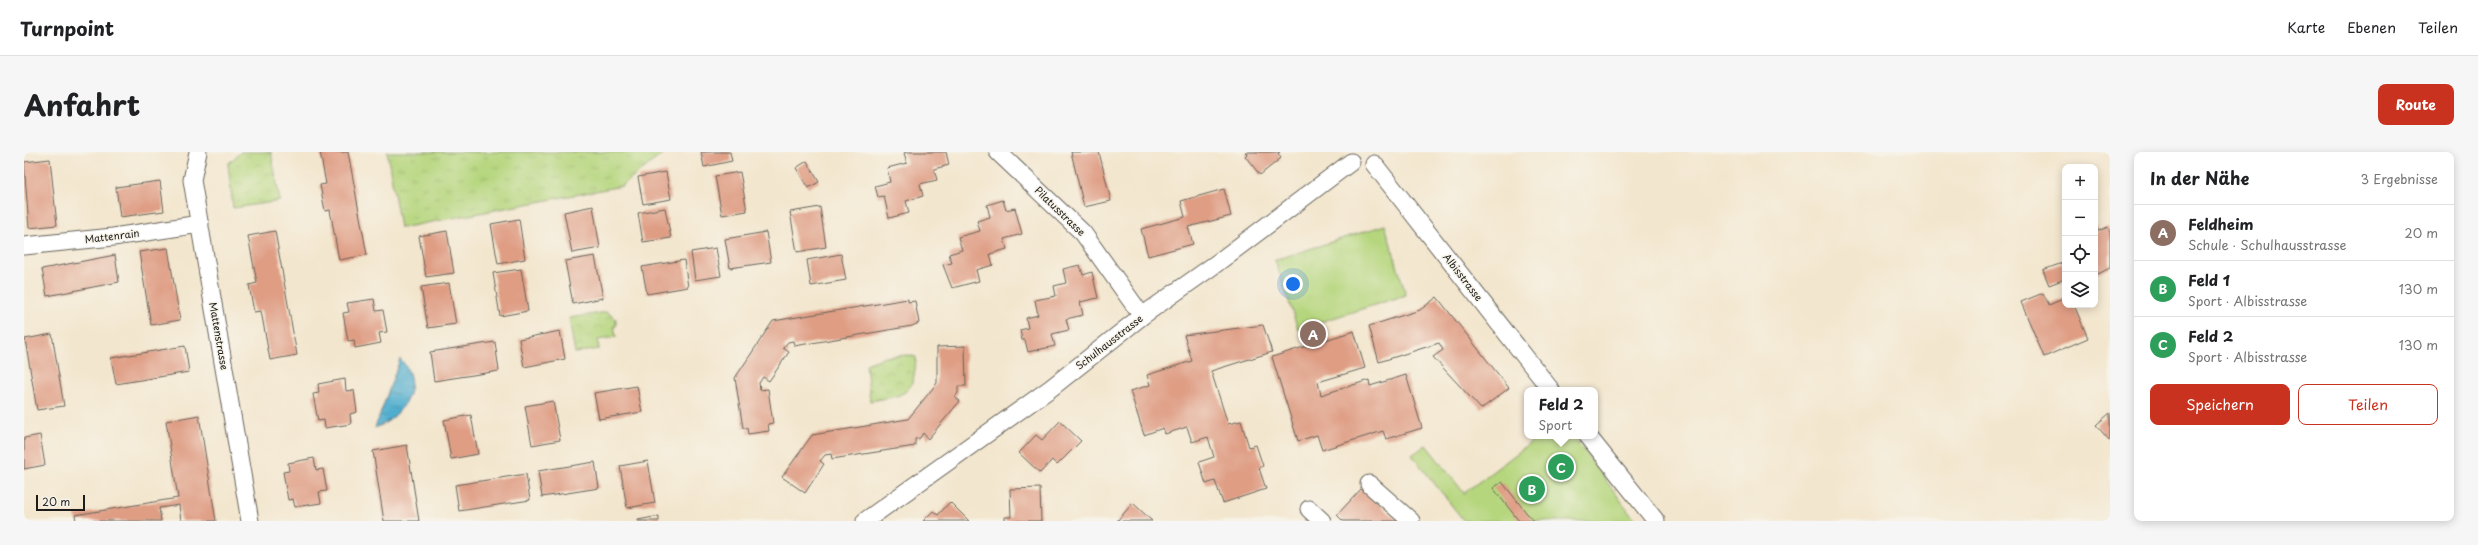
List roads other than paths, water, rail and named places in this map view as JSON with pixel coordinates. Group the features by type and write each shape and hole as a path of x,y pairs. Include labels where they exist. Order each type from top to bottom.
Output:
{"street":[{"name":"Mattenstrasse","path":"198,152 192,180 250,521"},
{"name":"Pilatusstrasse","path":"998,152 1084,234 1142,316"},
{"name":"Schulhausstrasse","path":"865,521 1051,388 1142,316 1218,263 1349,157"},
{"name":"Albisstrasse","path":"1349,157 1362,168 1376,158 1549,387"},
{"name":"Mattenrain","path":"24,246 113,237 200,224"},
{"path":"1590,439 1656,521"},
{"path":"1369,484 1411,521"},
{"path":"1309,509 1322,521"}],"water":[{"path":"400,359 407,369 410,379 410,389 407,399 394,417 375,428"}],"place":[{"name":"Feldheim","path":"1313,334"},
{"name":"Feld 2","path":"1561,467"},
{"name":"Feld 1","path":"1532,489"}]}
